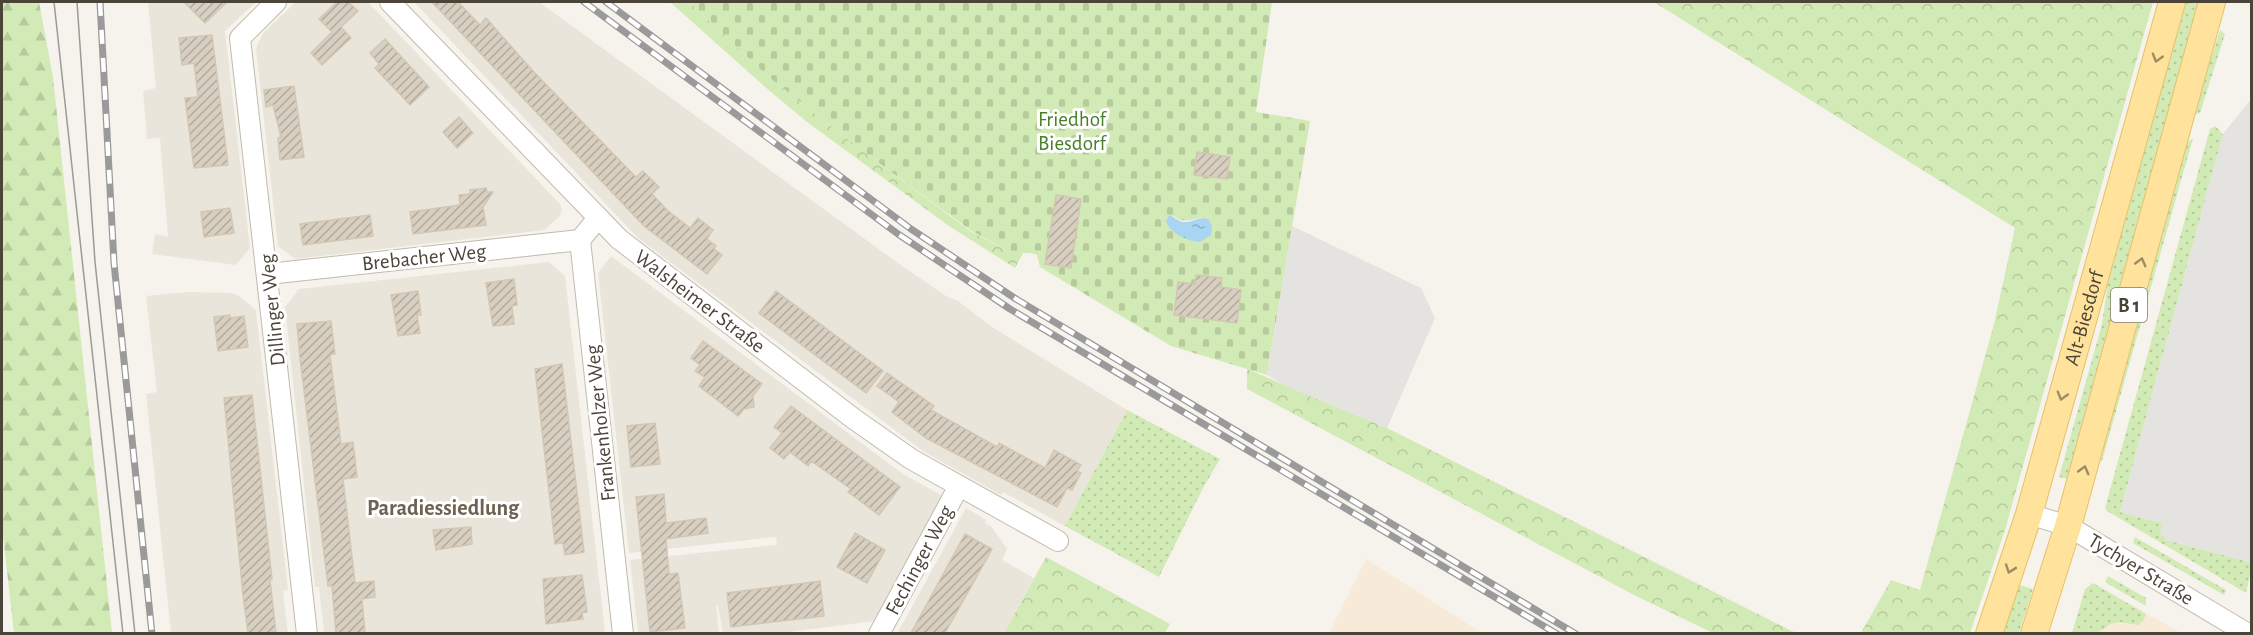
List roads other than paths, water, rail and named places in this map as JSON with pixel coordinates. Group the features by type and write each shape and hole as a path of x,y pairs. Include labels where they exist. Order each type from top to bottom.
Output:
{"main road":[{"name":"Alt-Biesdorf","path":"1989,633 2029,513 2172,2"},
{"name":"Alt-Biesdorf","path":"2034,633 2068,526 2212,2"}],"street":[{"name":"Dillinger Weg","path":"276,2 240,38 307,633"},
{"name":"Walsheimer Straße","path":"390,2 619,239 854,420 911,459 1058,541"},
{"path":"580,240 598,218"},
{"name":"Brebacher Weg","path":"268,274 580,240"},
{"name":"Frankenholzer Weg","path":"580,240 623,633"},
{"name":"Fechinger Weg","path":"879,633 959,486"},
{"name":"Tychyer Straße","path":"2029,513 2068,526 2248,633"}],"water":[{"path":"1169,215 1183,222 1208,219 1212,226 1211,235 1200,242 1180,236 1168,226 1166,221"}],"tram line":[{"path":"54,2 123,634"},
{"path":"77,2 95,262 135,634"}],"railway":[{"path":"100,2 114,263 152,634"},
{"path":"584,2 898,234 1010,309 1557,634"},
{"path":"606,2 911,229 1016,299 1576,634"}],"district":[{"name":"Paradiessiedlung","path":"443,507"}],"park label":[{"name":"Friedhof Biesdorf","path":"1072,131"}]}
